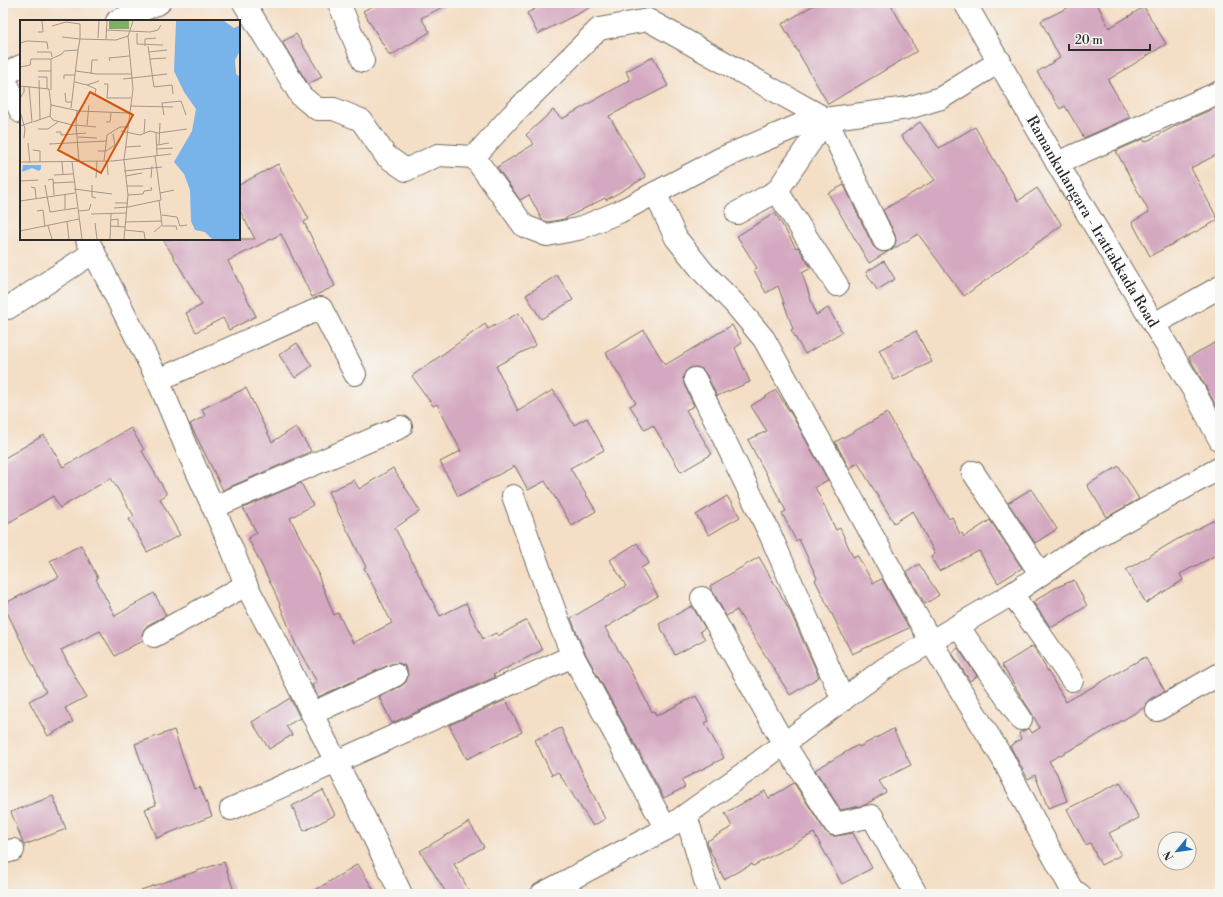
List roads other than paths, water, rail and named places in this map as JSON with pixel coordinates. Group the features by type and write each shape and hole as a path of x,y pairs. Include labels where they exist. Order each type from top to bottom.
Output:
{"street":[{"path":"119,20 158,3"},
{"path":"244,3 301,96 317,109 334,109 361,120 386,156 406,170 438,155 474,157"},
{"path":"340,3 363,61"},
{"name":"Ramankulangara - Irattakkada Road","path":"972,6 1000,61 1057,163 1194,390 1218,434"},
{"path":"474,157 512,116 599,29 648,20 826,119 884,240"},
{"path":"474,157 524,226 547,235 578,229 619,212 722,158 809,121 908,108 941,98 1000,61"},
{"path":"20,67 3,76 20,110"},
{"path":"1057,163 1220,92"},
{"path":"737,213 777,191 826,119"},
{"path":"777,191 837,285"},
{"path":"655,193 676,238 704,273 734,303 764,339 931,642 1003,759 1072,890 1079,894"},
{"path":"8,308 90,246 158,380 186,447 214,507 246,585 313,714 401,894"},
{"path":"1154,324 1220,287"},
{"path":"158,380 321,308 355,374"},
{"path":"695,379 770,534 843,700"},
{"path":"214,507 400,427"},
{"path":"542,894 666,829 784,744 884,669 1012,594 1040,573 1094,538 1220,468"},
{"path":"973,472 1040,573"},
{"path":"513,496 572,656 666,829"},
{"path":"154,636 246,585"},
{"path":"1012,594 1072,680"},
{"path":"702,598 784,744 835,824 872,816 916,894"},
{"path":"958,626 1021,719"},
{"path":"231,809 572,656"},
{"path":"1157,710 1220,674"},
{"path":"313,714 396,675"},
{"path":"686,815 709,894"}]}
